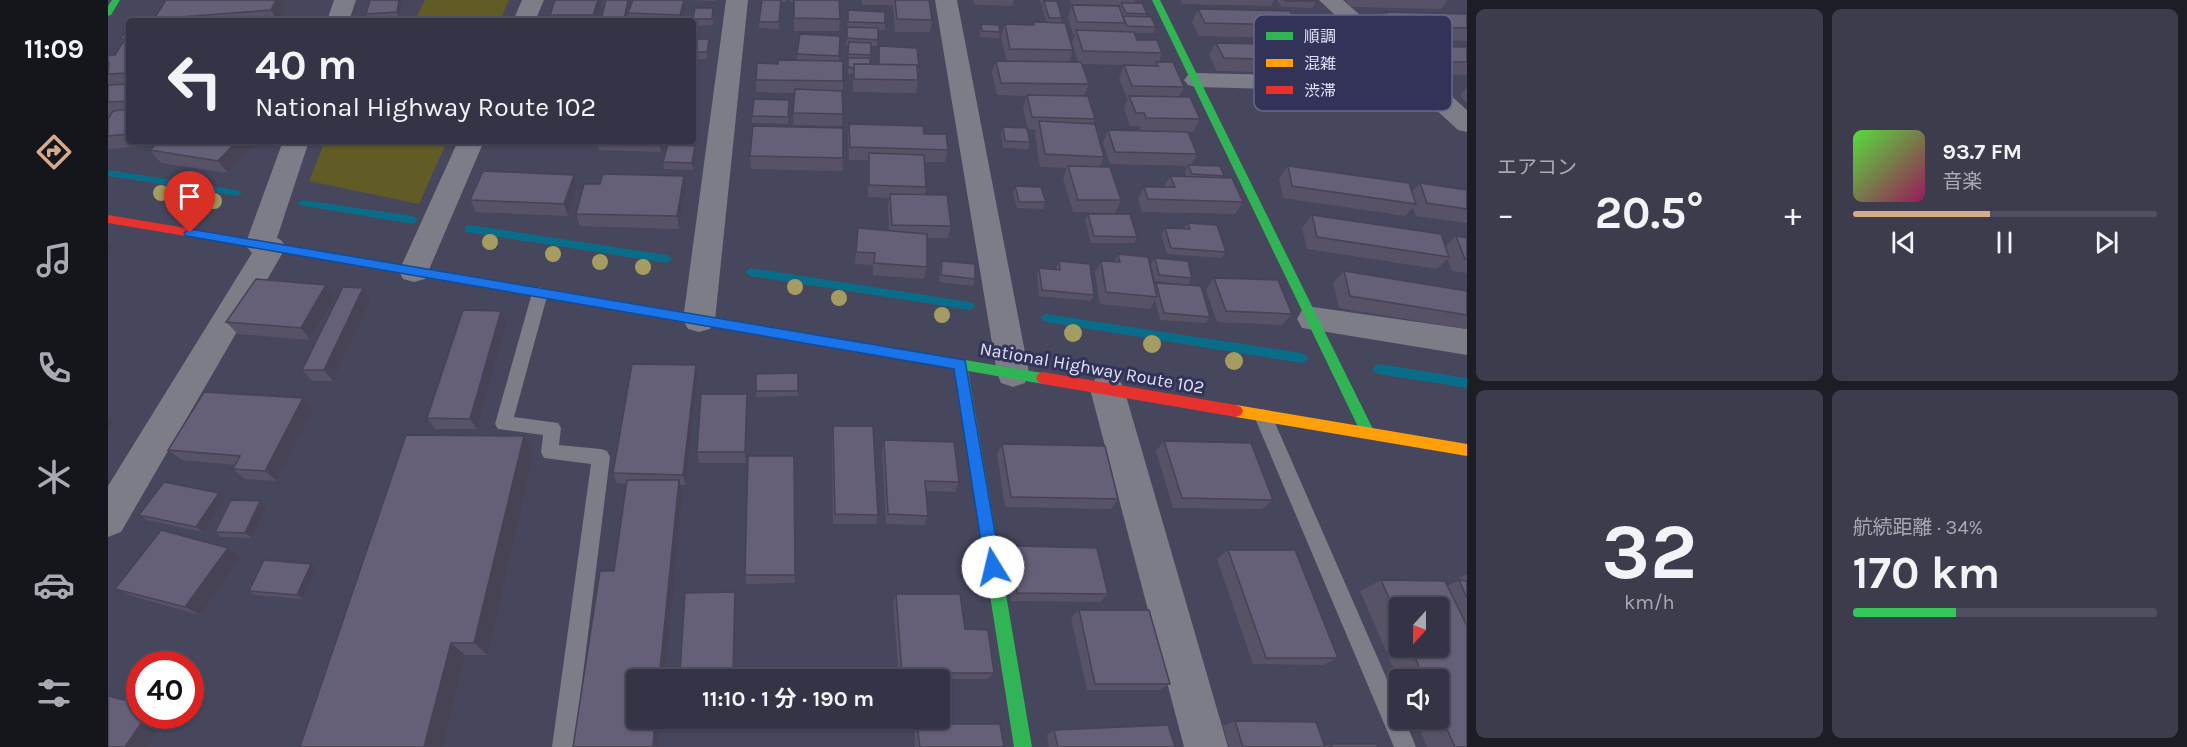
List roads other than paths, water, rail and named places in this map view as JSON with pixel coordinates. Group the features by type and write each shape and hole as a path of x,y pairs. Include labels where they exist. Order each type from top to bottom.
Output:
{"main road":[{"path":"108,13 117,0"},
{"path":"1156,0 1368,433"},
{"name":"National Highway Route 102","path":"108,219 1467,450"},
{"path":"960,364 1023,747"}],"street":[{"path":"339,18 345,0"},
{"path":"525,18 533,0"},
{"path":"699,320 737,0"},
{"path":"946,0 1013,373"},
{"path":"1330,0 1346,15"},
{"path":"1196,80 1254,82"},
{"path":"1452,111 1467,124"},
{"path":"108,520 265,246 295,144"},
{"path":"414,272 470,144"},
{"path":"1313,319 1467,342"},
{"path":"1107,389 1206,747"}],"lane":[{"path":"540,293 504,424 552,428 550,452 601,458 562,747"},
{"path":"1263,416 1405,747"}],"waterway":[{"path":"108,173 237,193"},
{"path":"303,203 413,220"},
{"path":"470,229 667,259"},
{"path":"750,272 970,306"},
{"path":"1046,318 1302,358"},
{"path":"1379,369 1467,383"}]}
